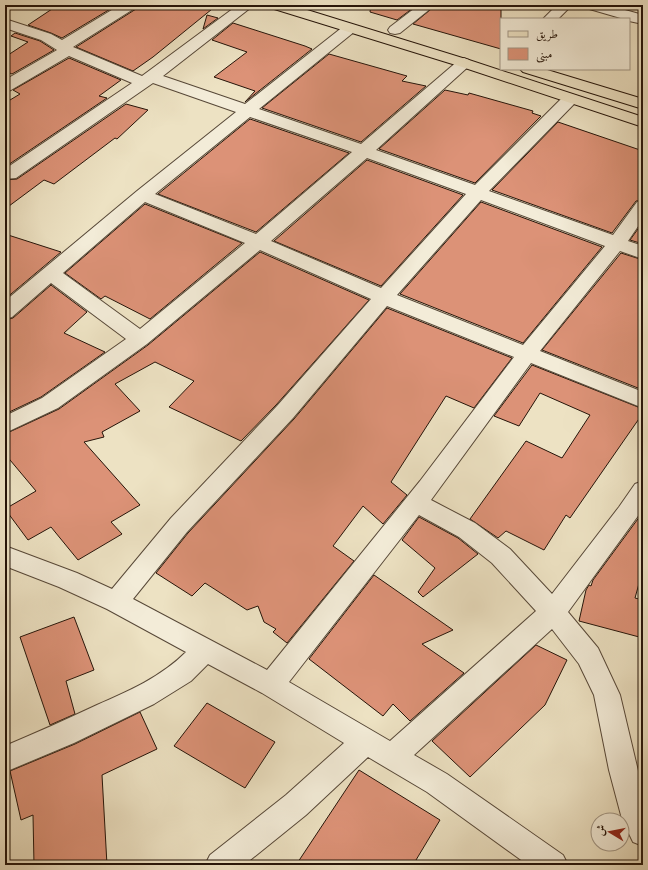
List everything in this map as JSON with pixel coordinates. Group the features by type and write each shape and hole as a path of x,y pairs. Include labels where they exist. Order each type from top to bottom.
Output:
{"main road":[{"path":"276,5 464,63 643,122"},
{"path":"317,5 395,30 500,61"},
{"path":"531,70 643,104"}],"street":[{"path":"5,87 130,5"},
{"path":"7,173 148,80 247,5"},
{"path":"395,30 428,5"},
{"path":"551,18 565,5"},
{"path":"591,5 643,20"},
{"path":"5,23 46,37 65,48 148,80 364,151 643,253"},
{"path":"5,312 143,195 349,28"},
{"path":"5,425 50,403 140,339 258,242 420,103 464,63"},
{"path":"116,602 179,525 285,412 384,297 477,193 570,99"},
{"path":"143,195 258,242 384,297 643,400"},
{"path":"271,685 416,503 527,354 617,244 643,206"},
{"path":"51,274 140,339"},
{"path":"392,756 553,612 628,514 643,490"},
{"path":"416,503 467,530 501,556 553,612 589,656 607,695 623,770 636,819 643,832"},
{"path":"5,556 68,580 116,602 271,685 437,783 553,865"},
{"path":"5,759 64,734 145,696 182,673 205,650"},
{"path":"220,865 296,805 366,742"}],"building":[{"path":"58,5 117,5 62,38 28,25"},
{"path":"138,5 217,5 153,57 133,71 76,47 136,9"},
{"path":"371,5 417,5 397,20 370,12"},
{"path":"436,5 501,5 500,49 413,24"},
{"path":"207,15 218,18 203,29"},
{"path":"233,23 312,49 245,102 255,91 214,77 247,52 212,40"},
{"path":"15,33 40,41 54,50 12,74 5,71 5,57 28,42 11,36"},
{"path":"329,54 407,76 402,81 426,86 361,142 262,108"},
{"path":"69,58 121,80 99,96 107,98 5,167 5,103 20,94 13,90"},
{"path":"445,90 468,95 469,93 533,111 532,113 541,116 475,183 379,149"},
{"path":"126,104 148,110 117,139 115,138 54,184 44,180 5,209 5,180 17,179"},
{"path":"250,119 349,153 256,232 158,194"},
{"path":"558,122 643,151 643,200 636,201 612,233 492,190"},
{"path":"367,160 463,195 381,286 274,241"},
{"path":"481,202 602,247 523,343 400,294"},
{"path":"145,204 242,243 150,319 105,296 101,299 65,273"},
{"path":"643,222 643,244 630,240"},
{"path":"5,234 61,252 5,299"},
{"path":"260,252 369,300 276,405 241,441 169,407 194,381 155,362 115,384 140,411 102,432 104,437 84,442 140,505 111,522 122,534 78,560 51,527 28,540 5,509 36,491 5,454 5,434 59,409 148,345"},
{"path":"621,253 643,260 643,390 542,350"},
{"path":"51,285 87,312 64,333 105,352 41,397 5,414 5,320 13,318"},
{"path":"387,308 512,358 474,408 446,396 391,482 407,495 383,524 363,506 333,546 354,561 287,643 273,632 276,629 264,622 258,606 247,610 205,583 192,596 156,573 188,533 294,419"},
{"path":"532,365 643,409 643,413 570,518 566,515 544,550 506,531 498,538 470,519 526,441 562,458 590,415 540,393 519,426 494,416"},
{"path":"643,512 643,569 635,598 643,600 643,638 579,621 586,590 589,585 591,586 593,580"},
{"path":"419,517 458,538 478,554 423,597 418,592 435,568 402,540"},
{"path":"374,575 453,630 422,644 464,673 410,721 393,704 383,716 309,659"},
{"path":"74,617 94,670 66,681 75,714 50,725 20,637"},
{"path":"536,645 567,660 545,705 470,777 432,741"},
{"path":"207,703 275,742 245,788 174,746"},
{"path":"140,712 157,749 102,775 107,865 34,865 33,815 21,820 10,771 75,744"},
{"path":"359,770 440,820 413,865 296,865"}]}
